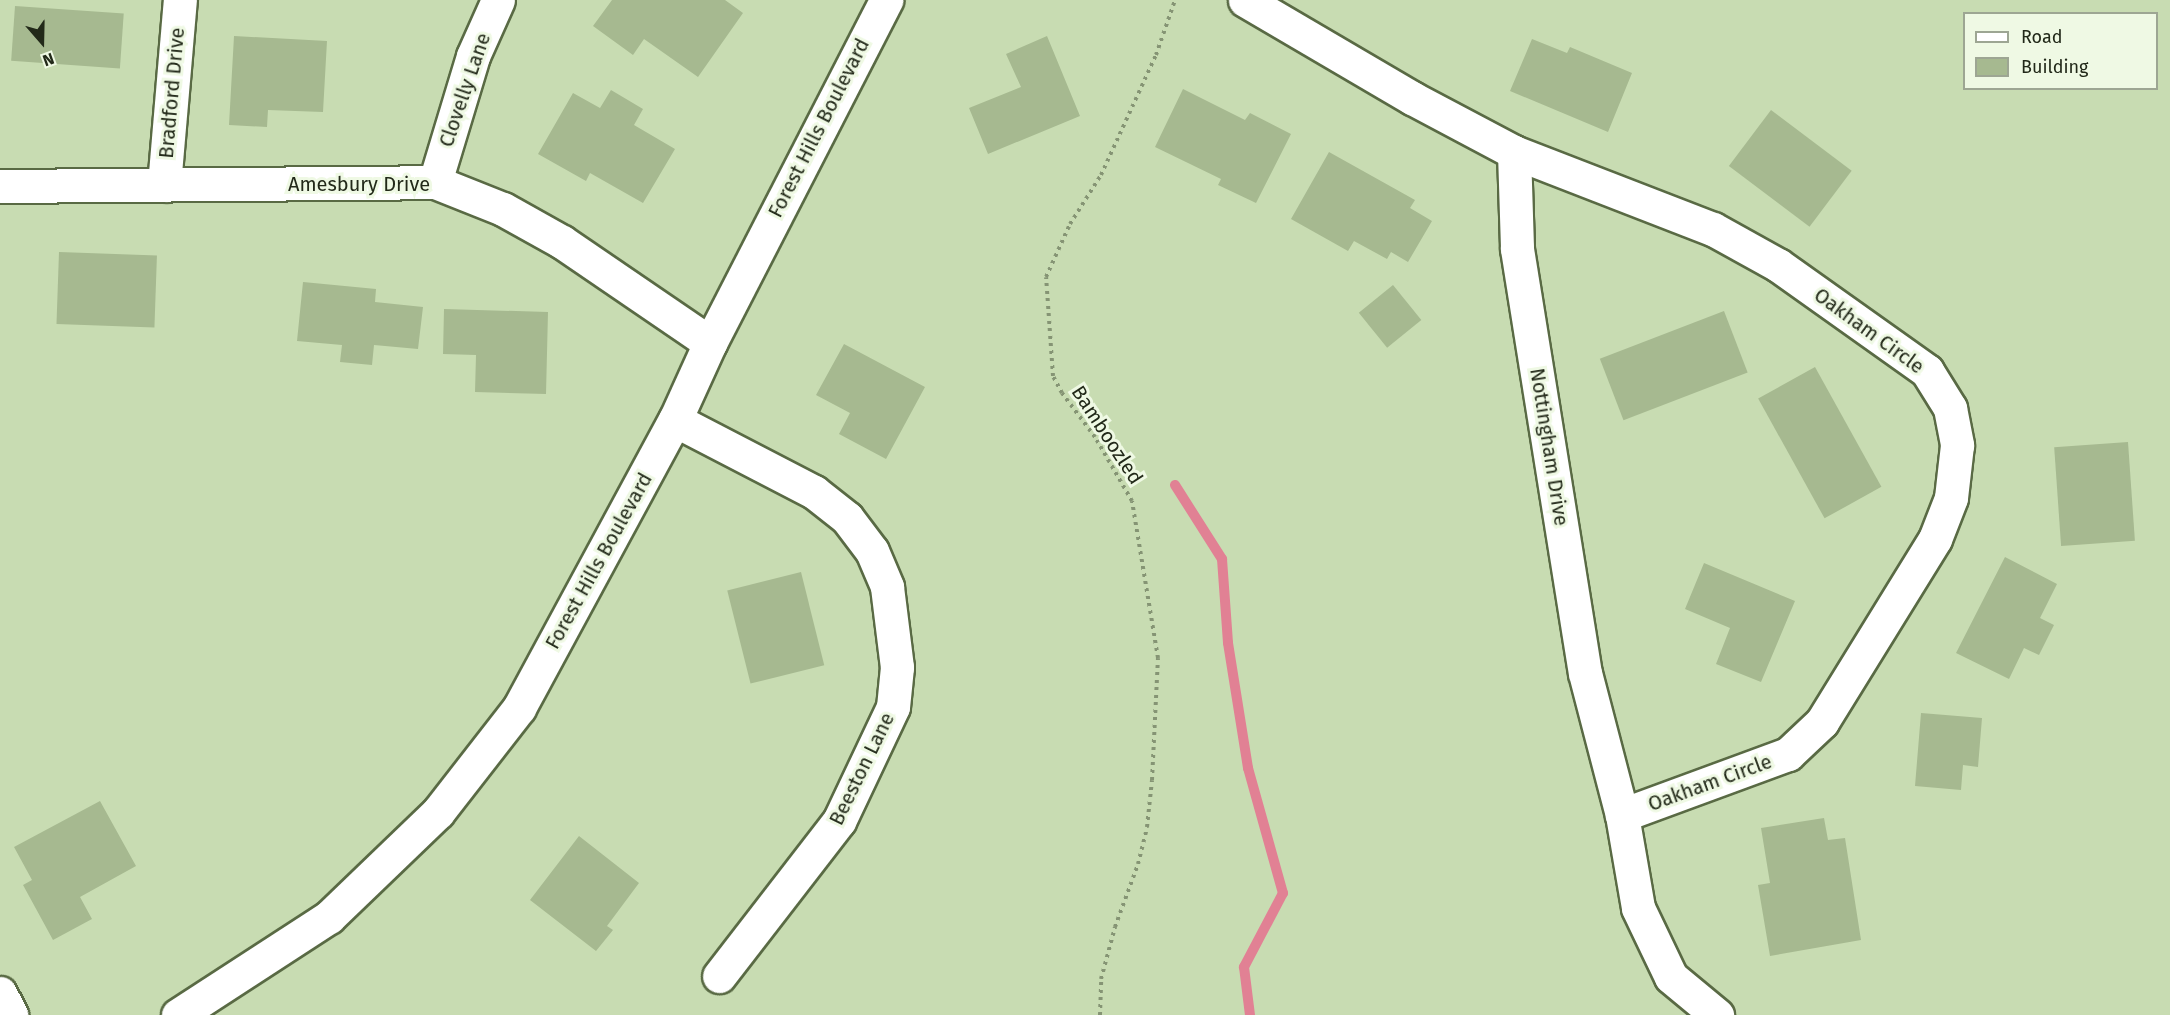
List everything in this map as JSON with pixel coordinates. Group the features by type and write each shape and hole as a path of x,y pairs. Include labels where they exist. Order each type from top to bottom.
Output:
{"street":[{"name":"Bradford Drive","path":"164,186 180,0"},
{"name":"Clovelly Lane","path":"435,182 473,56 498,0"},
{"name":"Forest Hills Boulevard","path":"177,1015 329,917 438,812 519,708 675,420 710,343 886,0"},
{"path":"1245,0 1412,98 1514,152"},
{"name":"Oakham Circle","path":"1514,152 1713,229 1778,265 1927,371 1950,408 1957,445 1951,498 1935,539 1822,722 1788,754 1622,815"},
{"name":"Nottingham Drive","path":"1514,152 1517,249 1581,650 1622,815 1638,908 1671,977 1717,1015"},
{"name":"Amesbury Drive","path":"0,186 435,182 503,209 562,242 710,343"},
{"name":"Beeston Lane","path":"675,420 814,492 847,518 872,551 887,587 896,647 897,667 893,707 839,820 719,976"},
{"path":"0,993 11,1015"}],"path":[{"name":"Bamboozled","path":"1100,1015 1101,979 1115,927 1138,864 1147,827 1152,780 1158,658 1132,501 1095,437 1062,393 1053,376 1046,277 1070,224 1101,175 1156,55 1175,0"}],"building":[{"path":"612,0 725,0 743,13 698,77 644,39 633,55 593,26"},
{"path":"15,6 124,14 120,68 11,61"},
{"path":"234,36 327,41 323,112 268,110 267,127 229,125"},
{"path":"1047,36 1080,116 988,154 969,108 1021,87 1006,54"},
{"path":"1532,39 1567,53 1570,47 1632,73 1608,132 1510,91"},
{"path":"1183,89 1245,120 1250,113 1291,134 1256,203 1218,185 1221,179 1155,147"},
{"path":"611,90 643,109 634,125 675,149 643,203 590,173 586,181 538,154 573,93 600,108"},
{"path":"1771,110 1852,171 1810,227 1729,166"},
{"path":"1329,152 1415,200 1410,208 1432,221 1408,262 1391,252 1387,259 1354,241 1348,251 1291,219"},
{"path":"59,252 157,255 154,327 56,324"},
{"path":"303,282 376,289 375,302 423,307 418,349 374,345 372,365 340,362 342,345 297,341"},
{"path":"1393,285 1421,320 1387,348 1359,313"},
{"path":"444,309 548,312 546,394 475,392 476,355 443,354"},
{"path":"1724,311 1748,373 1623,420 1600,359"},
{"path":"844,344 925,387 886,459 839,434 850,413 816,395"},
{"path":"1815,367 1881,487 1825,518 1758,399"},
{"path":"2128,442 2135,541 2061,546 2054,447"},
{"path":"2005,557 2057,584 2040,618 2054,625 2039,655 2024,648 2009,679 1956,653"},
{"path":"1704,563 1795,601 1761,682 1716,664 1730,628 1685,609"},
{"path":"801,572 824,665 750,684 727,590"},
{"path":"1921,713 1982,718 1978,767 1963,765 1961,790 1915,786"},
{"path":"100,801 136,866 80,897 92,919 53,940 23,885 32,880 14,847"},
{"path":"1824,818 1828,840 1845,838 1861,940 1770,956 1758,885 1770,883 1761,828"},
{"path":"579,836 639,883 607,926 613,930 596,951 530,900"}],"waterway":[{"path":"1175,485 1222,559 1228,643 1248,768 1283,893 1244,967 1250,1015"}]}
